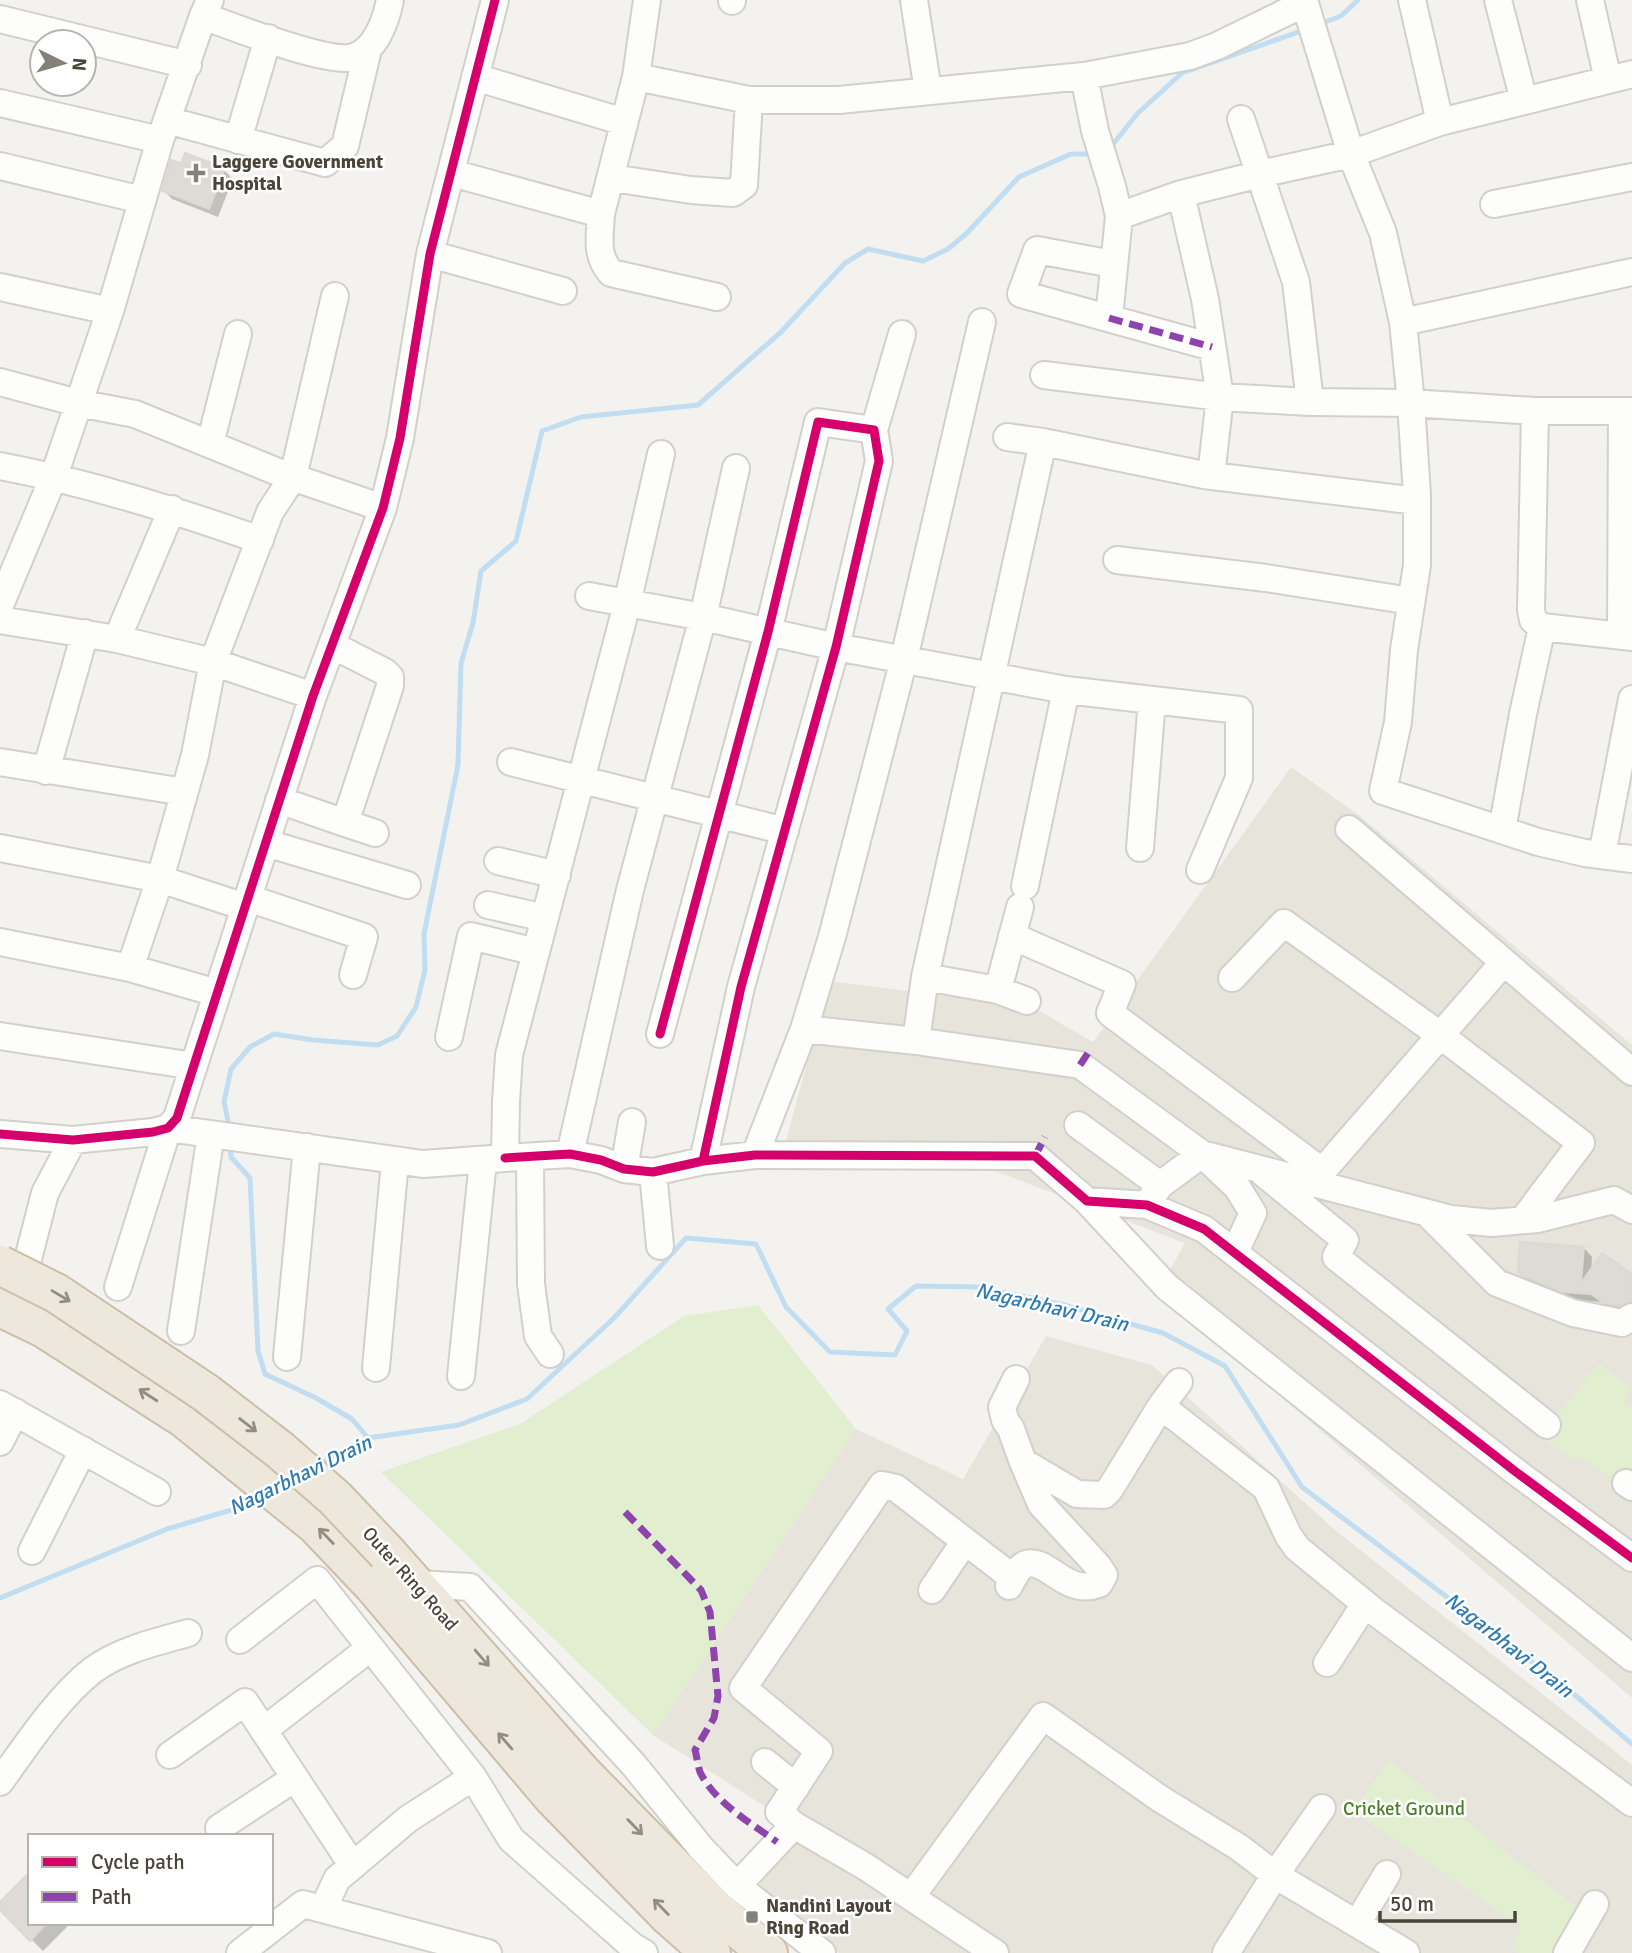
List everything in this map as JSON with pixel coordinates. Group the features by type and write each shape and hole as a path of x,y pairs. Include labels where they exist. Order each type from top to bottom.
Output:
{"highway":[{"name":"Outer Ring Road","path":"0,1265 56,1293 206,1393 280,1450 326,1490 380,1569 552,1796 669,1916 711,1953"},
{"name":"Outer Ring Road","path":"0,1307 44,1328 184,1418 316,1525 380,1569 417,1584 582,1773 718,1912 768,1953"}],"street":[{"path":"0,103 238,140 325,163 345,146 368,49 382,27 390,0"},
{"path":"118,1287 168,1128 177,1118 313,696 383,508 400,438 430,254 495,0"},
{"path":"647,0 636,77 601,214 599,251 611,273 716,297"},
{"path":"914,0 928,91"},
{"path":"1412,0 1440,122"},
{"path":"1498,0 1524,101"},
{"path":"1119,216 1181,194 1351,154 1440,122 1620,77 1590,0"},
{"path":"636,77 749,100 839,100 1084,76 1190,56 1306,7 1351,154 1383,233 1403,322 1411,403 1417,501 1417,565 1398,722 1383,791 1538,842 1585,853 1632,859"},
{"path":"0,605 54,477 110,311 163,130 206,8 268,38 309,52 352,58 368,49"},
{"path":"0,19 188,65"},
{"path":"238,140 268,38"},
{"path":"1084,76 1094,131 1119,216 1109,318"},
{"path":"475,77 624,122"},
{"path":"612,178 691,190 733,193 744,185 749,100"},
{"path":"1241,118 1296,282 1310,401"},
{"path":"0,166 142,200"},
{"path":"452,173 601,214"},
{"path":"1494,204 1632,177"},
{"path":"1181,194 1205,299 1220,397 1210,476"},
{"path":"1113,264 1037,250 1021,294 1212,347"},
{"path":"430,254 563,291"},
{"path":"1403,322 1632,272"},
{"path":"0,287 110,311"},
{"path":"130,968 160,879 195,755 213,662 270,512 293,477 335,296"},
{"path":"755,1155 804,1028 839,912 904,659 982,322"},
{"path":"210,444 238,334"},
{"path":"703,1161 741,987 836,647 879,461 874,430 902,334"},
{"path":"1044,375 1220,397 1411,403 1535,411 1627,411 1626,637 1542,627 1534,620 1531,610 1535,411"},
{"path":"0,382 78,403 135,414 293,477 383,508"},
{"path":"660,1034 768,632 818,422 874,430"},
{"path":"1007,437 1210,476 1417,501"},
{"path":"916,1041 925,977 1043,442"},
{"path":"461,1376 506,1159 509,1055 627,604 661,454"},
{"path":"0,466 54,477 172,509 260,540"},
{"path":"570,1154 654,796 703,617 736,468"},
{"path":"117,639 172,509"},
{"path":"1117,560 1266,578 1411,601"},
{"path":"589,596 703,617 836,647 1066,690 1239,710 1239,778 1200,870"},
{"path":"0,620 117,639 213,662 313,696"},
{"path":"1502,830 1542,627"},
{"path":"46,771 85,633"},
{"path":"332,645 390,677 390,686 345,823"},
{"path":"998,990 1023,897 1066,690"},
{"path":"1602,855 1632,699"},
{"path":"1140,848 1152,700"},
{"path":"0,762 184,792"},
{"path":"511,762 785,831"},
{"path":"279,800 375,833"},
{"path":"1349,829 1632,1072"},
{"path":"266,843 407,885"},
{"path":"0,848 160,879 364,937 354,975"},
{"path":"498,861 557,875"},
{"path":"488,905 545,918"},
{"path":"1232,978 1284,923 1440,1035 1581,1143 1523,1220"},
{"path":"449,1037 471,936 536,953"},
{"path":"1012,936 1122,984 1110,1013 1318,1177"},
{"path":"0,942 130,968 217,993"},
{"path":"1318,1177 1504,962"},
{"path":"925,977 998,990 1027,1001"},
{"path":"804,1028 916,1041 1079,1068 1202,1154 1237,1187 1252,1213 1235,1252"},
{"path":"0,1036 194,1066"},
{"path":"624,1169 632,1122"},
{"path":"1078,1125 1154,1195 1235,1252 1516,1472 1632,1558"},
{"path":"0,1135 73,1140 168,1128 423,1164 570,1154 601,1160 624,1169 653,1172 703,1161 755,1155 1040,1147 1167,1287 1632,1658"},
{"path":"181,1331 213,1134"},
{"path":"0,1307 27,1264 45,1193 73,1140"},
{"path":"287,1357 307,1147"},
{"path":"1202,1154 1258,1168 1318,1177 1451,1219 1492,1223 1538,1219 1614,1199 1632,1210"},
{"path":"1087,1201 1154,1195 1202,1154"},
{"path":"506,1159 531,1284 538,1336 550,1354"},
{"path":"376,1368 395,1161"},
{"path":"1258,1168 1345,1240 1336,1257 1547,1425"},
{"path":"653,1172 660,1246"},
{"path":"1427,1213 1496,1283 1573,1313 1622,1323 1632,1317"},
{"path":"995,1953 866,1867 794,1825 779,1812 819,1751 743,1688 882,1485 896,1488 965,1541 1011,1582 1019,1569 1027,1564 1037,1564 1070,1584 1088,1588 1099,1584 1104,1575 1098,1566 1041,1504 1011,1429 1004,1420 1002,1407 1016,1379"},
{"path":"1023,1462 1077,1494 1104,1495 1179,1382"},
{"path":"1161,1406 1266,1488 1297,1548 1365,1604 1632,1803"},
{"path":"0,1442 8,1408 157,1492"},
{"path":"32,1550 83,1450"},
{"path":"932,1590 965,1541"},
{"path":"240,1640 317,1580 473,1777 511,1839 632,1946 645,1953"},
{"path":"417,1584 470,1587 633,1764 701,1848 737,1886 822,1953"},
{"path":"1327,1663 1365,1604"},
{"path":"0,1782 51,1713 93,1670 131,1650 188,1633"},
{"path":"264,1730 370,1648"},
{"path":"170,1755 245,1702 353,1866"},
{"path":"911,1897 1043,1716 1159,1798 1240,1848 1275,1875 1406,1953"},
{"path":"765,1762 796,1787"},
{"path":"323,1909 337,1880 408,1819 473,1777"},
{"path":"219,1828 295,1778"},
{"path":"1226,1953 1275,1875 1322,1808"},
{"path":"737,1886 794,1825"},
{"path":"1357,1924 1387,1874"},
{"path":"240,1953 303,1904 488,1953"},
{"path":"1567,1953 1595,1904"}],"shaded area":[{"path":"1291,767 1360,816 1632,1045 1632,1698 1158,1291 1185,1243 995,1171 782,1156 829,981 1033,1007 1093,1042"},
{"path":"1046,1336 1152,1365 1335,1530 1632,1765 1632,1953 839,1953 760,1885 794,1825 653,1735 856,1429 963,1479"}],"green space":[{"path":"758,1305 856,1429 653,1735 381,1472 520,1424 684,1316"},
{"path":"1599,1364 1632,1388 1623,1402 1632,1406 1632,1480 1626,1488 1582,1458 1577,1461 1539,1437"},
{"name":"Cricket Ground","path":"1389,1760 1576,1907 1553,1953 1518,1953 1511,1949 1522,1927 1353,1811"}],"building":[{"path":"185,153 225,168 209,209 162,191 171,160 181,163"},
{"path":"1520,1242 1584,1247 1581,1283 1602,1253 1632,1274 1632,1301 1619,1306 1604,1303 1591,1294 1562,1292 1521,1275 1521,1272 1518,1272"},
{"path":"28,1874 28,1925 45,1925 30,1941 0,1910 0,1902"}],"waterway":[{"path":"1320,24 1341,16 1358,0"},
{"path":"1109,149 1138,113 1182,73 1304,30"},
{"path":"230,1130 224,1102 231,1069 250,1047 274,1034 378,1045 397,1036 416,1007 425,970 424,934 458,765 461,663 473,623 481,571 516,541 542,431 581,417 698,405 781,332 845,263 868,249 923,261 948,249 967,233 1019,177 1071,154 1094,154"},
{"path":"230,1144 231,1157 250,1178 258,1351 265,1374 316,1398 352,1419 368,1438"},
{"name":"Nagarbhavi Drain","path":"319,1465 368,1438 459,1425 527,1399 614,1318 686,1238 756,1244 786,1307 830,1352 895,1355 907,1331 888,1309 916,1286 978,1287 1060,1304 1163,1333 1225,1366 1302,1487 1568,1689 1632,1744"},
{"name":"Nagarbhavi Drain","path":"0,1598 167,1529 245,1506 261,1497"}],"marked path":[{"path":"1109,318 1212,347"},
{"path":"1080,1065 1088,1053"},
{"path":"1035,1156 1045,1137"},
{"path":"625,1512 701,1590 710,1612 718,1696 714,1718 695,1750 700,1772 724,1803 777,1842"}],"cycle path":[{"path":"0,1134 73,1140 153,1132 168,1128 177,1118 313,696 383,508 400,438 430,254 495,0"},
{"path":"660,1034 768,632 818,422 874,430 879,461 836,647 741,987 703,1161"},
{"path":"505,1158 570,1154 601,1160 624,1169 653,1172 703,1161 755,1155 1035,1156 1087,1201 1147,1205 1204,1229 1516,1472 1632,1558"}],"place":[{"name":"Laggere Government Hospital","path":"196,173"},
{"name":"Nandini Layout Ring Road","path":"752,1917"}]}
